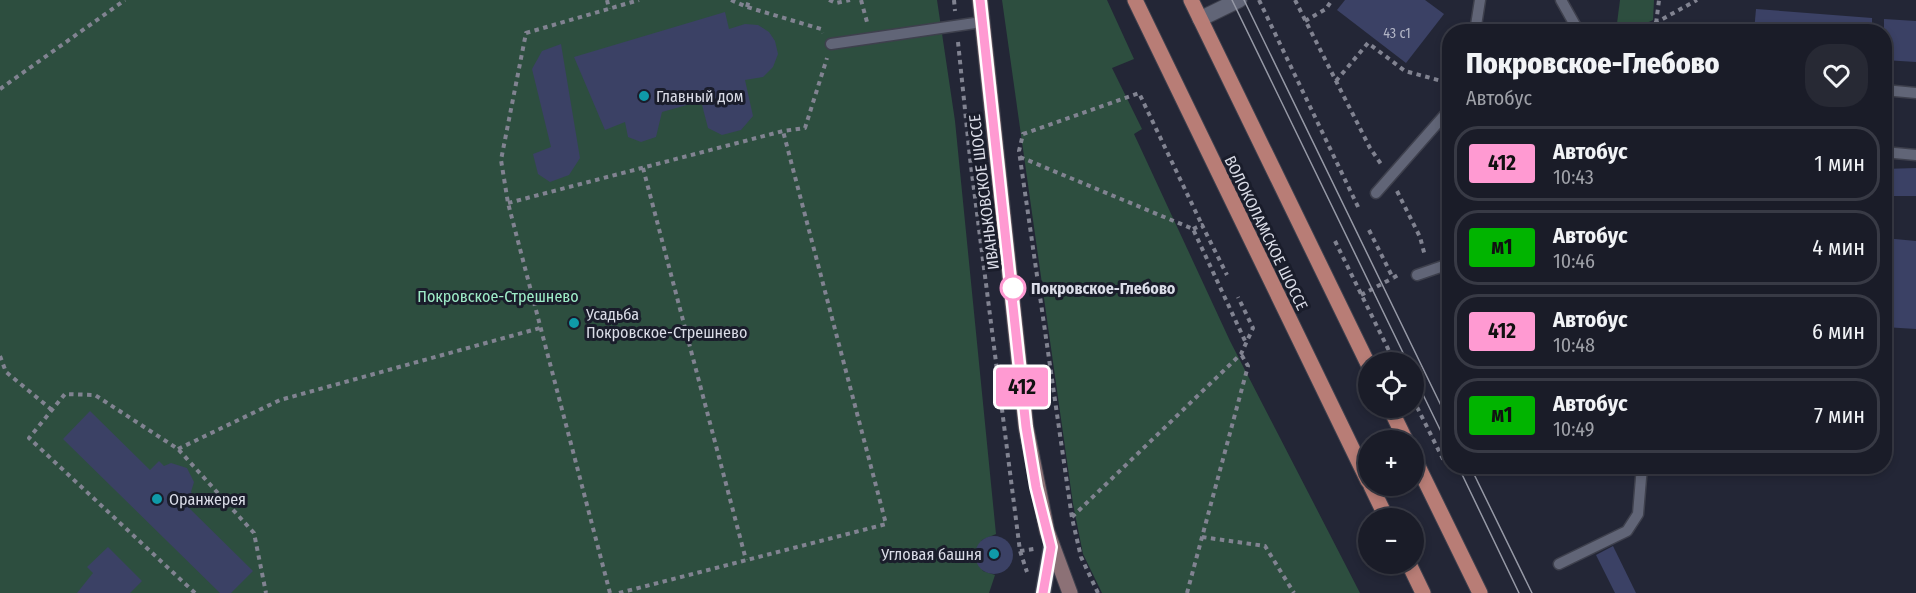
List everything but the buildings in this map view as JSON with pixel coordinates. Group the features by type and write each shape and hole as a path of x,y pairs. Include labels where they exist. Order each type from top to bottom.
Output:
{"main road":[{"name":"ВОЛОКОЛАМСКОЕ ШОССЕ","path":"1135,0 1358,460"},
{"name":"ВОЛОКОЛАМСКОЕ ШОССЕ","path":"1191,0 1362,352"},
{"path":"1424,478 1480,593"},
{"path":"1414,574 1423,593"}],"street":[{"name":"ИВАНЬКОВСКОЕ ШОССЕ","path":"980,0 1026,427 1036,487 1051,547 1043,593"},
{"path":"1200,19 1239,0"},
{"path":"1051,547 1070,593"}],"lane":[{"path":"1476,24 1480,0"},
{"path":"1561,0 1574,24"},
{"path":"831,44 982,22"},
{"path":"1892,91 1916,93"},
{"path":"1376,193 1442,118"},
{"path":"1892,152 1916,154"},
{"path":"1417,275 1442,266"},
{"path":"1559,564 1627,531 1638,514 1641,474"}],"path":[{"path":"0,88 125,0"},
{"path":"607,0 609,9"},
{"path":"610,593 508,203 501,160 526,33 639,0"},
{"path":"508,203 783,131 805,128 831,44 820,29 731,0"},
{"path":"747,7 749,0"},
{"path":"829,0 836,3 850,0"},
{"path":"861,0 867,21 867,40"},
{"path":"954,0 971,170 1020,551 1031,583"},
{"path":"1259,0 1360,211"},
{"path":"1295,0 1370,148 1390,178 1420,237 1426,261"},
{"path":"1305,21 1326,9 1332,0"},
{"path":"1656,23 1659,0"},
{"path":"1656,23 1697,0"},
{"path":"1336,81 1368,43 1405,71 1442,81"},
{"path":"1098,593 1081,557 1072,518 1019,151 1023,134 1139,93 1227,275"},
{"path":"619,593 885,524 783,131"},
{"path":"1020,157 1193,229 1246,343"},
{"path":"643,168 746,560"},
{"path":"1193,229 1202,225"},
{"path":"1369,230 1386,265"},
{"path":"1335,241 1390,352"},
{"path":"1361,295 1393,278"},
{"path":"1072,518 1241,354 1253,328 1238,297"},
{"path":"178,449 280,400 540,328"},
{"path":"1187,593 1248,366 1241,354"},
{"path":"0,356 6,372 52,410"},
{"path":"195,593 29,438 65,394 95,395 178,449 254,533 266,593"},
{"path":"1422,418 1442,457"},
{"path":"1202,537 1265,546 1294,593"}],"green space":[{"name":"Покровское-Стрешнево","path":"0,0 937,0 955,121 996,534 982,540 975,555 983,571 995,575 989,593 0,593"},
{"path":"1002,0 1107,0 1134,59 1112,68 1142,129 1134,134 1230,341 1360,593 1102,593 1083,554 1073,504"},
{"path":"1620,0 1654,0 1653,20 1645,24 1617,24"}],"tram line":[{"path":"1232,0 1403,352"},
{"path":"1244,0 1442,408"},
{"path":"1424,397 1442,434"},
{"path":"1462,474 1519,593"},
{"path":"1474,474 1532,593"}],"bus line":[{"name":"412","path":"980,0 1026,427 1036,487 1051,547 1047,582 1043,593"}],"place":[{"name":"Главный дом","path":"644,96"},
{"name":"Покровское-Глебово","path":"1013,288"},
{"name":"Усадьба Покровское-Стрешнево","path":"574,323"},
{"name":"Оранжерея","path":"157,499"},
{"name":"Угловая башня","path":"994,554"}]}
